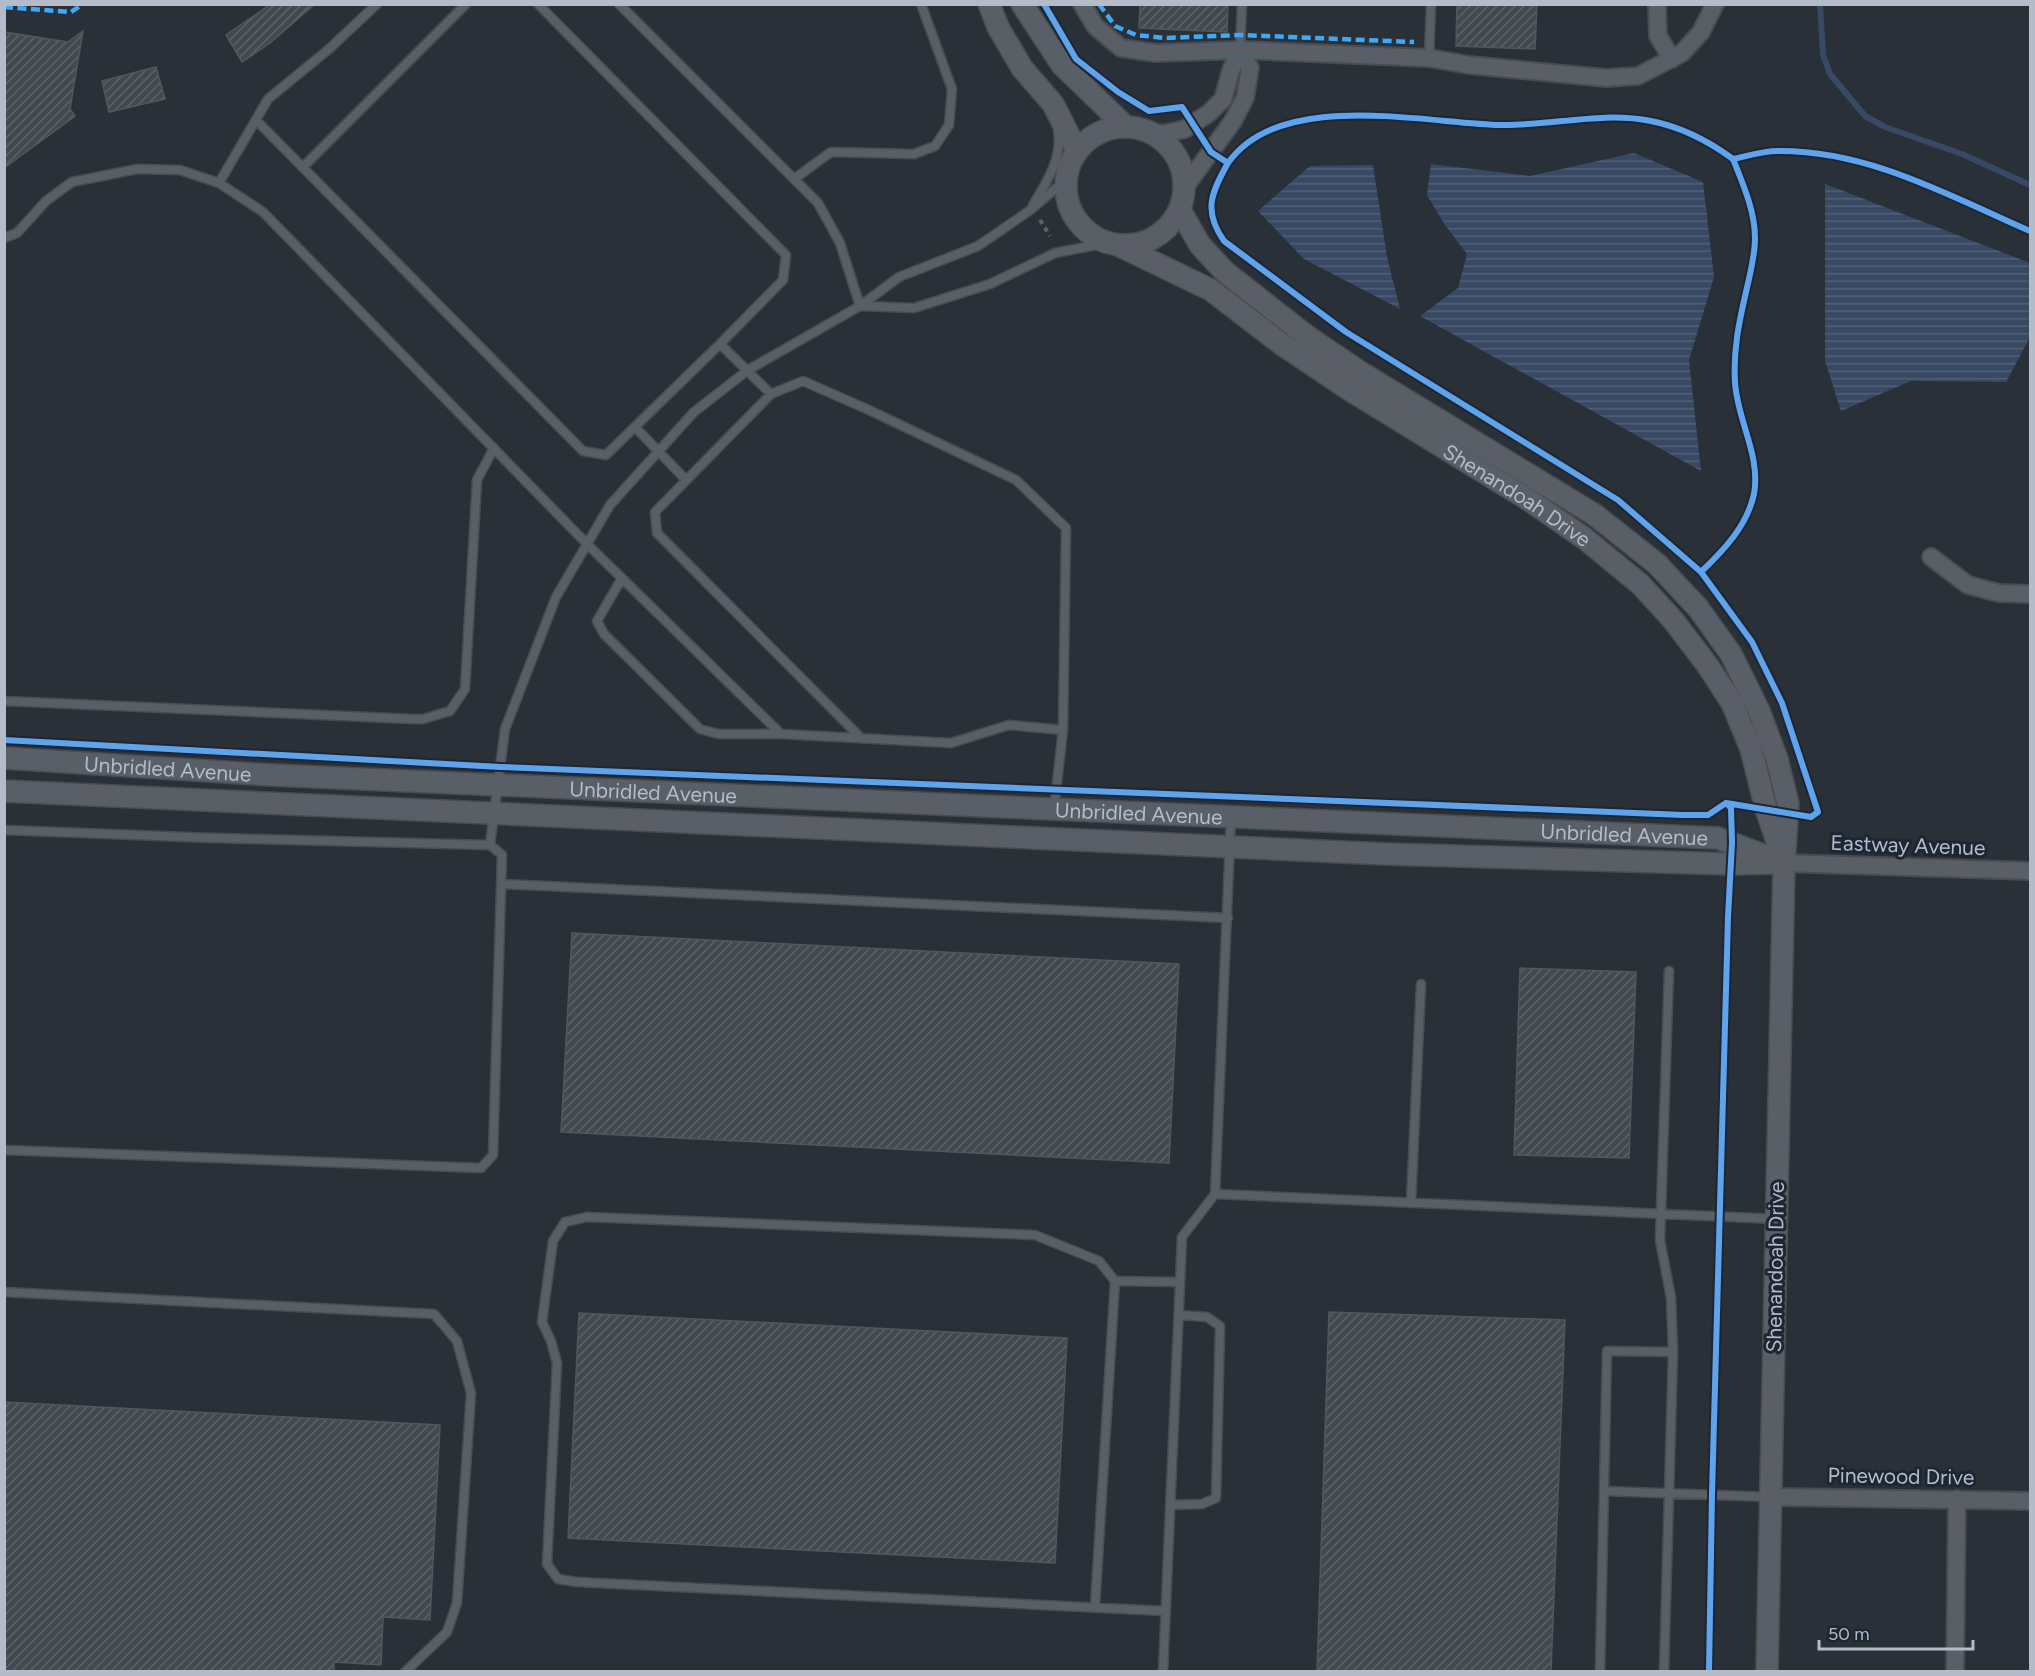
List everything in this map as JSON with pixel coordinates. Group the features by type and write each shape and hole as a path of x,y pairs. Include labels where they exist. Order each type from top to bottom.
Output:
{"street":[{"path":"989,4 998,27 1022,68 1053,104 1077,151"},
{"path":"1022,4 1062,65 1126,127"},
{"path":"1082,4 1095,26 1121,48 1155,53 1240,50 1429,58 1468,65 1606,78 1638,76 1682,53 1701,33 1715,4"},
{"path":"1657,5 1658,36 1672,59"},
{"path":"1150,132 1175,154 1182,170 1185,187 1180,210 1170,226 1156,238 1138,244 1113,244 1090,235 1077,221 1068,205 1065,186 1068,168 1077,151 1090,138 1107,130 1126,127 1164,134 1185,129 1209,113 1222,99 1240,50"},
{"path":"1185,187 1233,121 1245,98 1250,68 1240,50"},
{"name":"Shenandoah Drive","path":"1180,210 1200,245 1225,272 1308,337 1360,372 1595,515 1657,564 1698,608 1724,645 1760,711 1777,759 1788,804 1784,863 1767,1671"},
{"name":"Shenandoah Drive","path":"1113,244 1211,290 1280,343 1350,390 1545,511 1584,538 1640,584 1673,620 1708,666 1732,704 1751,749 1766,809 1784,863"},
{"path":"1931,556 1968,585 1999,592 2031,594"},
{"name":"Unbridled Avenue","path":"4,758 271,775 499,786 1718,838 1784,863"},
{"name":"Unbridled Avenue","path":"4,791 1386,854 1731,864 1784,863"},
{"name":"Eastway Avenue","path":"1784,863 2031,872"},
{"name":"Pinewood Drive","path":"1770,1497 2031,1501"},
{"path":"1955,1671 1957,1499"}],"lane":[{"path":"219,183 268,99 329,49 376,4"},
{"path":"303,167 466,4"},
{"path":"256,120 583,451 606,455 783,280 786,255 538,4"},
{"path":"619,4 818,203 840,243 860,306"},
{"path":"794,179 831,152 914,154 935,146 949,125 952,89 921,4"},
{"path":"1240,50 1242,4"},
{"path":"1429,58 1431,4"},
{"path":"1649,4 1657,5"},
{"path":"1222,99 1240,108"},
{"path":"1029,211 1053,170 1060,141 1053,104"},
{"path":"4,238 17,233 46,201 72,182 137,169 180,170 219,183 263,212 587,544 781,734"},
{"path":"490,845 505,729 556,597 610,505 694,412 748,370 860,306 899,277 978,246 1029,211 1066,178"},
{"path":"860,306 914,308 990,284 1055,253 1113,244"},
{"path":"720,344 771,394"},
{"path":"861,738 657,533 655,512 771,394 803,381 1016,480 1066,528 1064,730 1054,809"},
{"path":"635,427 687,480"},
{"path":"4,701 412,719 423,719 450,711 465,689 477,480 494,448"},
{"path":"622,578 597,621 604,634 700,729 718,734 781,734 951,743 1009,725 1064,730"},
{"path":"1163,1671 1182,1237 1215,1194 1231,817"},
{"path":"4,830 490,845 502,855 493,1155 481,1168 4,1150"},
{"path":"501,884 1228,918"},
{"path":"1664,1671 1673,1352 1671,1298 1660,1240 1669,971"},
{"path":"1411,1203 1421,984"},
{"path":"1215,1194 1776,1219"},
{"path":"1095,1607 1115,1281 1099,1261 1035,1235 587,1217 565,1222 553,1240 542,1322 551,1341 557,1363 547,1564 558,1579 577,1582 1166,1611"},
{"path":"1115,1281 1180,1282"},
{"path":"4,1292 434,1314 457,1341 471,1393 457,1603 447,1632 405,1671"},
{"path":"1170,1505 1202,1504 1216,1498 1220,1326 1207,1317 1179,1315"},
{"path":"1600,1671 1608,1351 1673,1352"},
{"path":"1604,1491 1770,1497"}],"path":[{"path":"1040,219 1050,236"}],"water":[{"path":"1634,153 1703,182 1714,277 1689,360 1701,471 1420,316 1458,288 1467,254 1445,225 1427,195 1431,164 1530,176"},
{"path":"1373,165 1387,257 1400,309 1304,259 1258,211 1310,166"},
{"path":"1825,184 2030,263 2030,337 2006,382 1911,381 1841,411 1825,361"}],"building":[{"path":"271,4 315,4 270,43 242,62 226,35"},
{"path":"1140,4 1228,4 1227,32 1139,28"},
{"path":"1457,4 1537,4 1535,49 1456,46"},
{"path":"83,31 70,109 75,116 4,168 4,32 68,42"},
{"path":"156,67 165,99 109,112 102,81"},
{"path":"572,933 1179,964 1169,1163 561,1132"},
{"path":"1520,968 1636,972 1629,1158 1514,1155"},
{"path":"1329,1312 1565,1320 1551,1671 1317,1671"},
{"path":"579,1313 1067,1338 1055,1563 568,1538"},
{"path":"4,1402 440,1425 430,1620 383,1617 381,1665 334,1662 334,1671 4,1671"}],"waterway":[{"path":"1820,4 1823,55 1830,74 1865,116 1885,127 1962,154 2030,185"}],"marked path":[{"path":"4,7 71,12 83,4"},
{"path":"1099,4 1115,26 1136,35 1165,38 1241,35 1414,42"}],"cycle path":[{"path":"4,740 501,767 1683,815 1708,815 1726,803 1811,817 1818,812 1782,703 1752,642 1701,572 1618,500 1346,332 1224,241 1213,220 1212,202 1217,184 1228,163 1211,152 1182,107 1149,111 1118,92 1076,59 1044,4"},
{"path":"1228,163 1251,140 1282,126 1317,118 1394,117 1501,125 1595,118 1633,118 1684,131 1704,140 1733,159 1772,151 1811,153 1844,158 1876,167 1939,190 2030,231"},
{"path":"1701,572 1726,546 1740,527 1751,506 1754,494 1752,451 1737,396 1735,370 1739,325 1752,265 1755,238 1748,198 1733,159"},
{"path":"1709,1672 1728,917 1732,843 1731,808 1726,803"}]}
